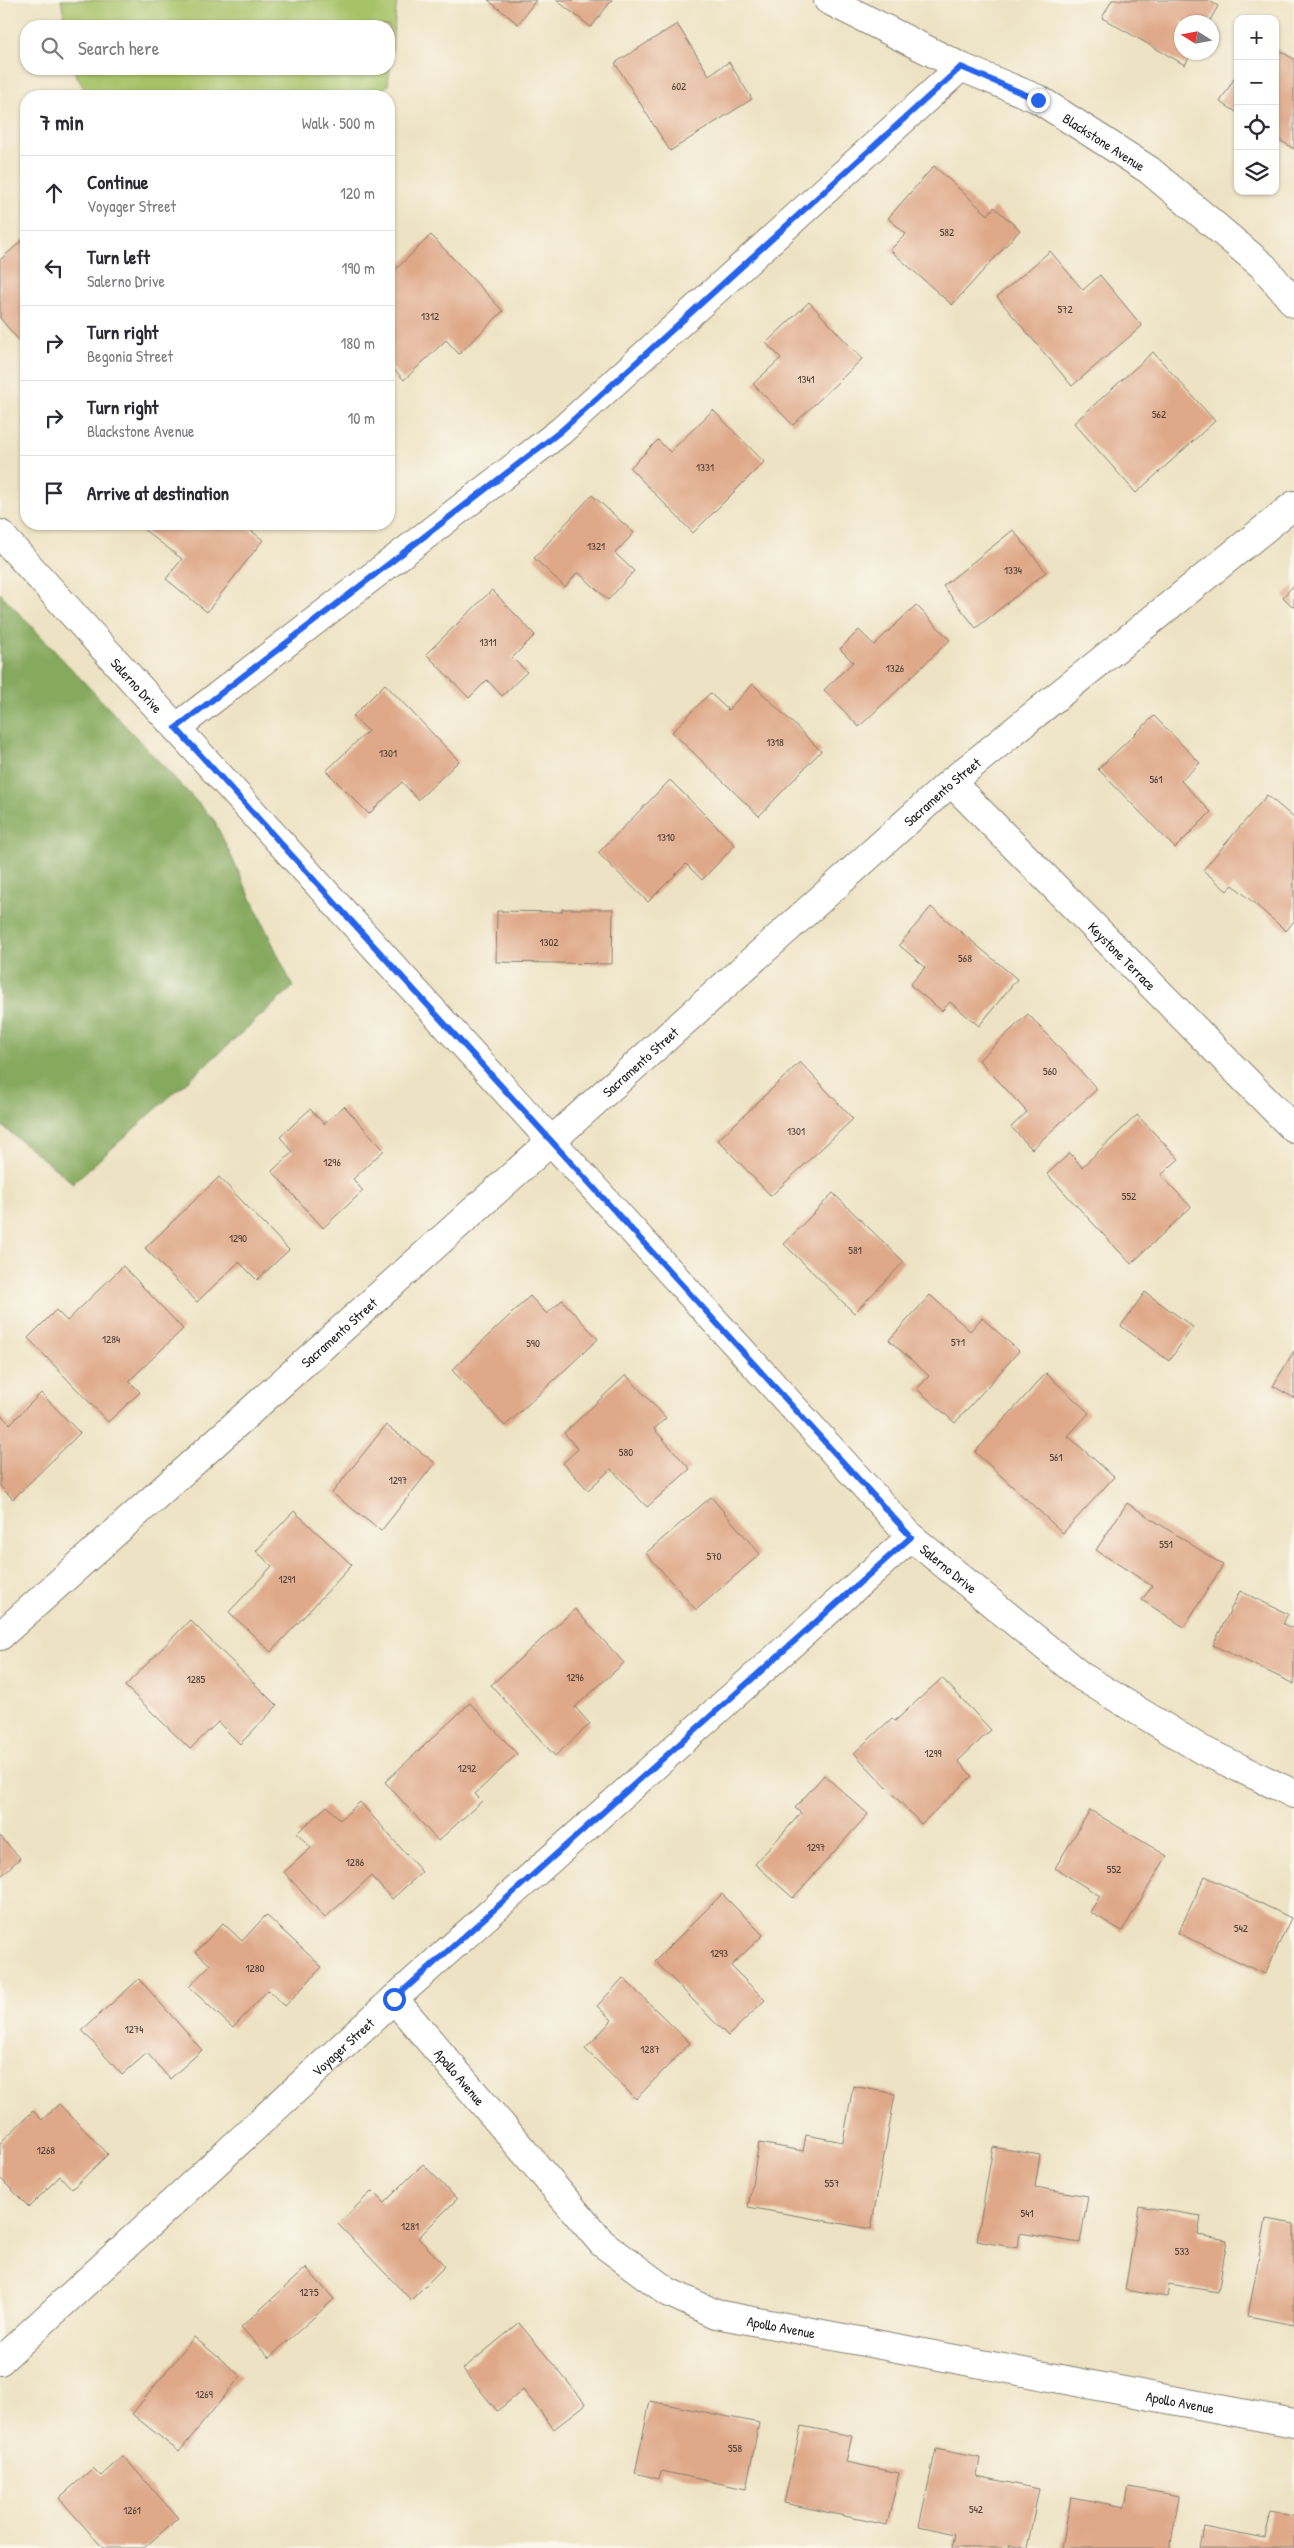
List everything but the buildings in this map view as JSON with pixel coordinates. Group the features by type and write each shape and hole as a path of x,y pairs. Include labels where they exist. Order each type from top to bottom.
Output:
{"street":[{"name":"Blackstone Avenue","path":"828,0 961,67 1038,100 1149,170 1264,267 1294,303"},
{"path":"176,728 561,431 961,67"},
{"name":"Sacramento Street","path":"0,1636 951,782 1294,505"},
{"name":"Salerno Drive","path":"0,534 911,1537 1081,1676 1202,1750 1294,1794"},
{"name":"Keystone Terrace","path":"951,782 1294,1129"},
{"name":"Voyager Street","path":"0,2361 394,1999 911,1537"},
{"name":"Apollo Avenue","path":"394,1999 602,2243 668,2292 716,2314 1294,2423"}],"green space":[{"path":"61,0 397,0 395,20 65,20"},
{"path":"76,75 389,75 388,85 383,90 85,90"},
{"path":"0,593 214,820 293,987 73,1183 0,1124"}],"route":[{"path":"394,1999 911,1537 552,1140 419,998 176,728 561,431 961,67 1038,100"}]}
